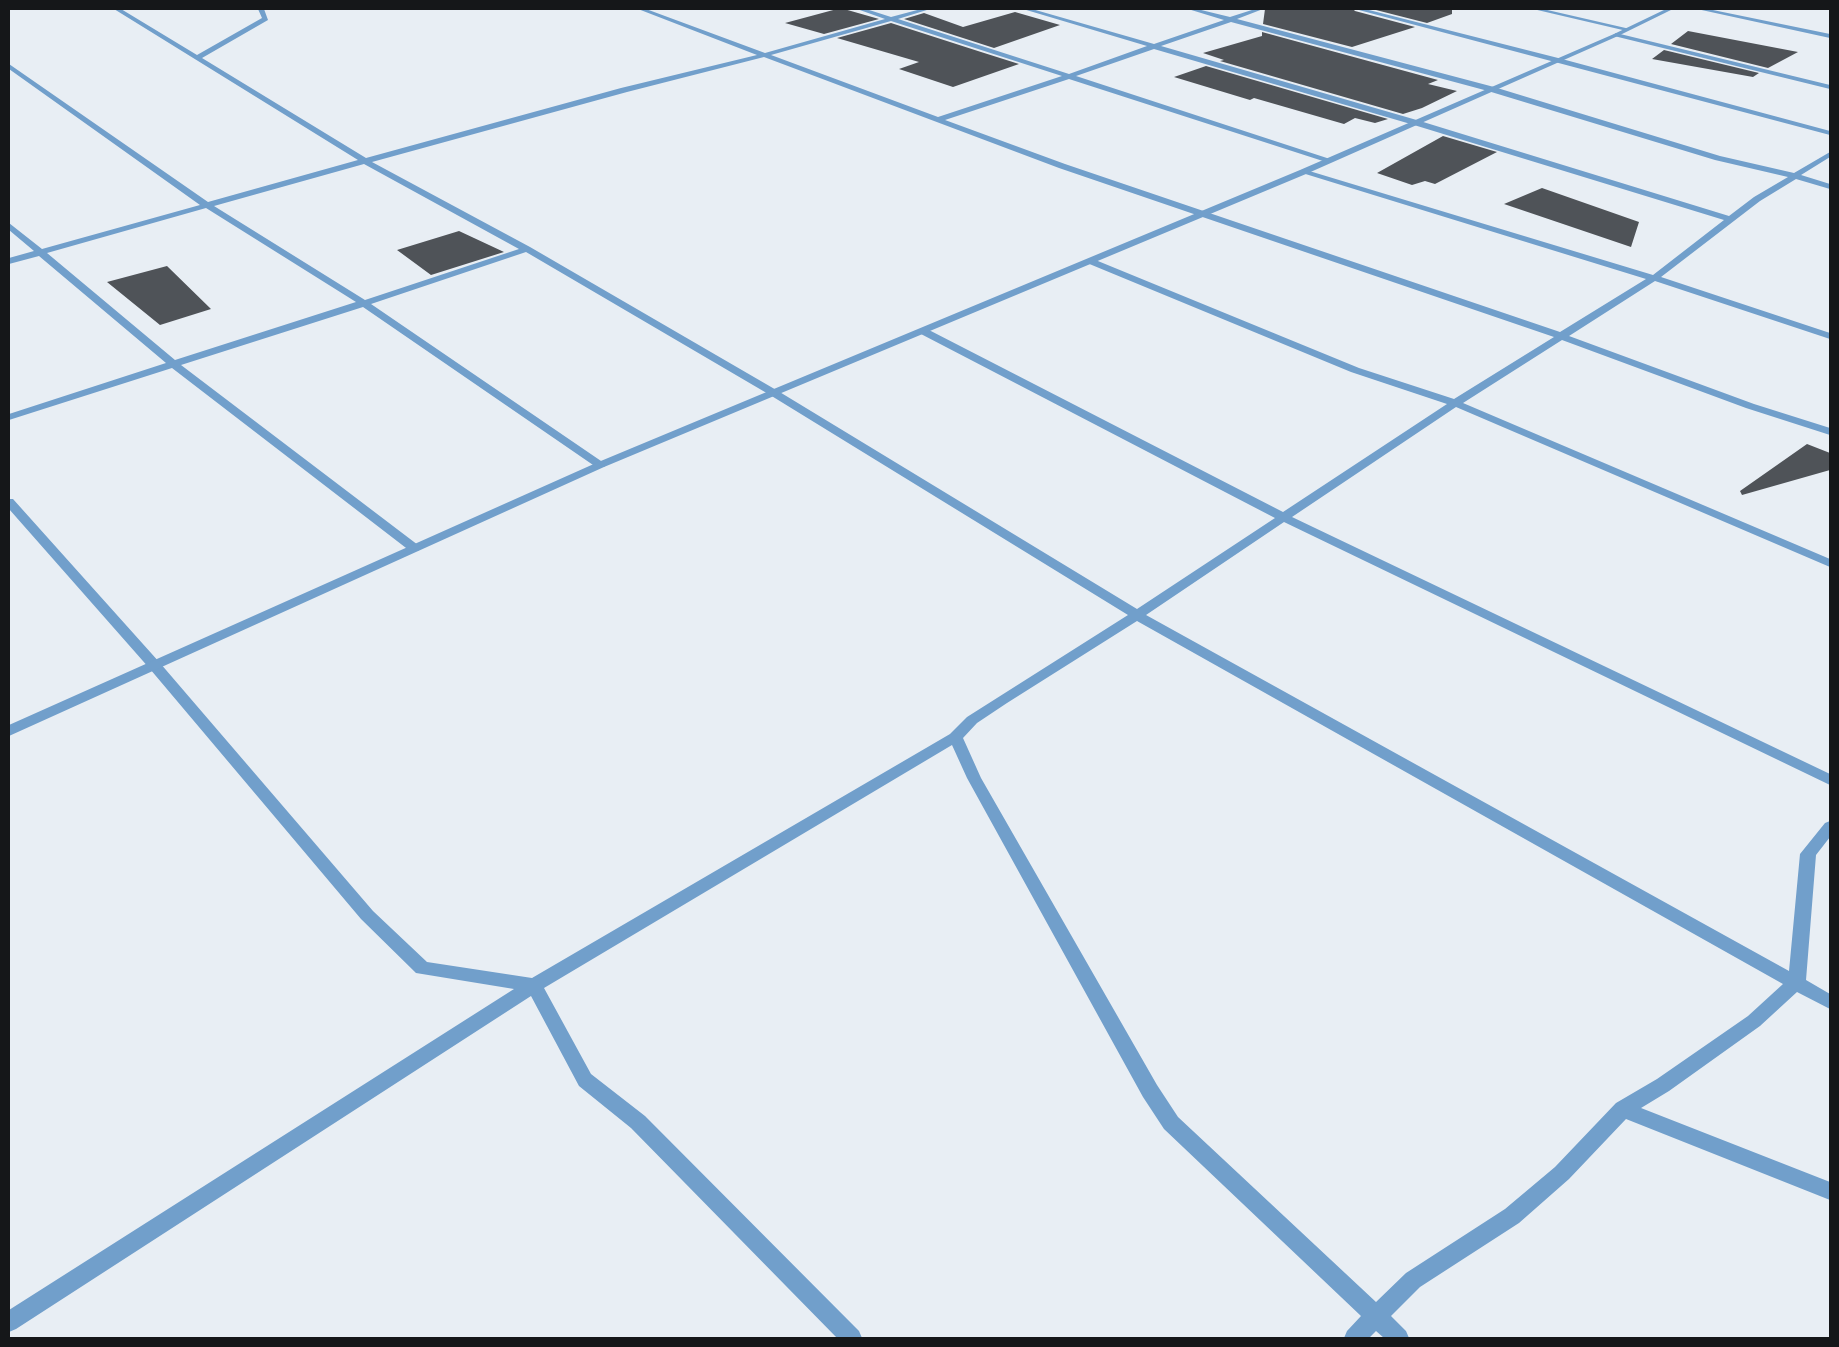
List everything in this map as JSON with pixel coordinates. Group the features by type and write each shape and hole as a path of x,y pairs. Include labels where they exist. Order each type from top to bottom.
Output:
{"street":[{"path":"117,9 364,161 527,248 774,394 1137,615 1830,1002"},
{"path":"197,58 266,19 261,9"},
{"path":"641,9 1062,166 1561,336 1750,406 1830,432"},
{"path":"860,9 1329,160"},
{"path":"9,261 364,161 624,90 764,55 927,9"},
{"path":"1026,9 1416,123 1730,219"},
{"path":"1191,9 1491,89 1718,158 1796,176 1830,187"},
{"path":"937,120 1070,76 1260,9"},
{"path":"1358,9 1560,60 1830,134"},
{"path":"1536,9 1627,29"},
{"path":"9,730 600,465 1303,172 1560,60 1670,9"},
{"path":"1700,9 1830,36"},
{"path":"1616,35 1830,87"},
{"path":"9,66 206,205 364,303 600,465"},
{"path":"9,1322 534,985 955,737 972,720 1002,700 1137,615 1455,404 1654,278 1758,199 1830,154"},
{"path":"1303,172 1654,278 1830,336"},
{"path":"9,226 174,365 414,548"},
{"path":"9,417 174,365 527,248"},
{"path":"1090,262 1355,370 1455,404 1830,563"},
{"path":"923,331 1283,517 1830,780"},
{"path":"9,502 155,666 367,915 422,968 534,985"},
{"path":"955,737 984,795 1150,1091 1172,1123 1399,1338"},
{"path":"1354,1338 1413,1280 1512,1216 1562,1173 1623,1109 1663,1085 1754,1021 1797,982 1808,854 1830,827"},
{"path":"534,985 585,1080 638,1122 852,1338"},
{"path":"1623,1109 1830,1191"}],"building":[{"path":"837,9 844,9 879,19 824,34 785,23"},
{"path":"1265,9 1353,9 1415,27 1352,47 1263,24"},
{"path":"1372,9 1452,9 1452,14 1427,23"},
{"path":"1015,12 1060,25 994,48 904,19 924,13 963,27"},
{"path":"891,23 1019,64 953,87 899,69 919,62 837,38"},
{"path":"1688,31 1798,52 1768,68 1671,44"},
{"path":"1262,32 1438,80 1428,84 1457,91 1422,108 1403,114 1220,61 1224,60 1203,53 1262,36"},
{"path":"1664,50 1759,73 1753,77 1652,59"},
{"path":"1206,66 1388,119 1375,123 1355,118 1344,124 1254,98 1250,100 1174,77"},
{"path":"1443,136 1497,152 1435,184 1425,181 1412,185 1377,173"},
{"path":"1542,188 1639,222 1631,247 1504,204"},
{"path":"459,231 504,252 431,275 397,250"},
{"path":"167,266 211,309 160,325 107,282"},
{"path":"1807,444 1830,453 1830,470 1742,495 1740,491"}]}
